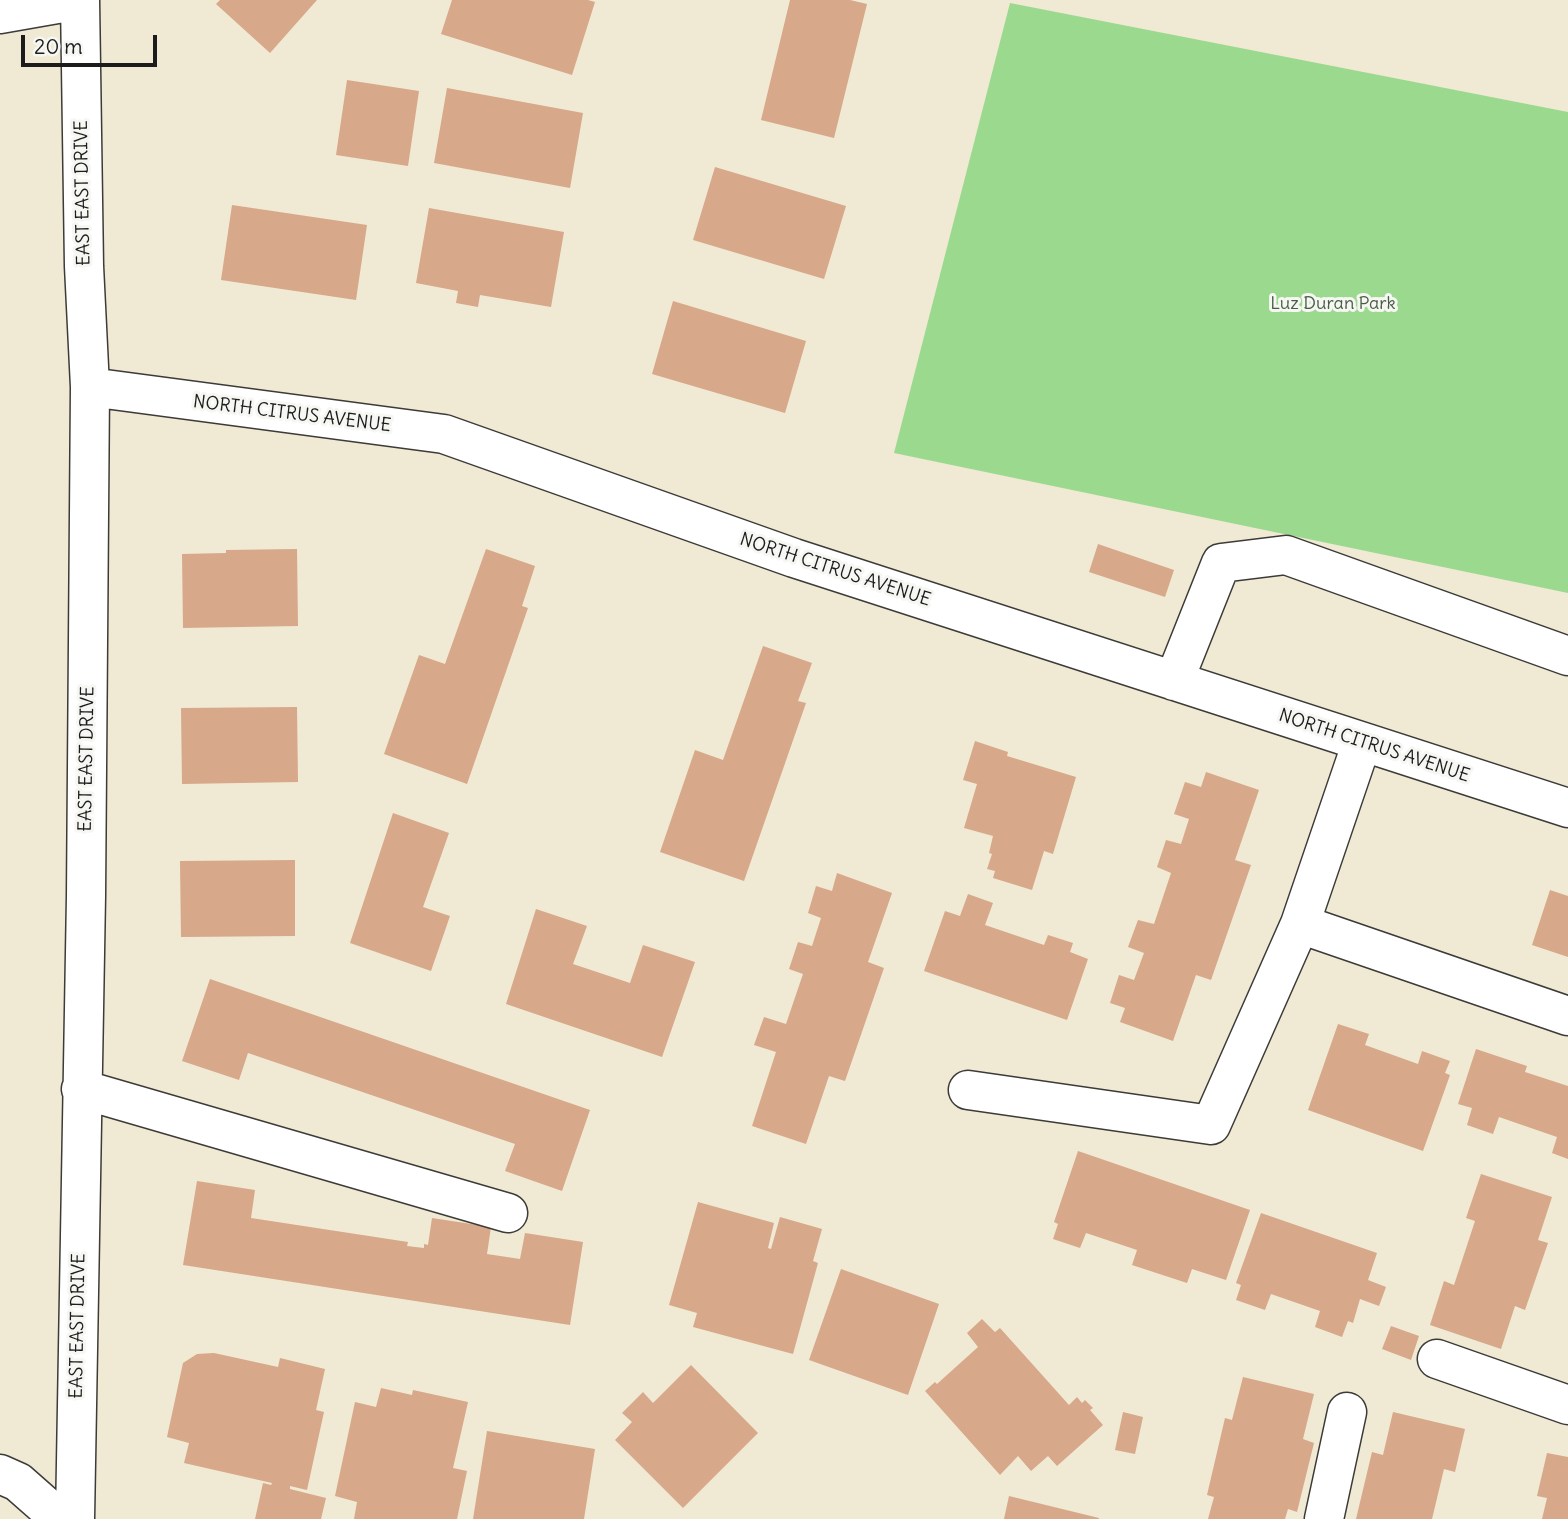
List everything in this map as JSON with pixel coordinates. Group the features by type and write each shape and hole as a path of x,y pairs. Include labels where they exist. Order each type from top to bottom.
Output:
{"street":[{"path":"0,14 80,0"},
{"name":"EAST EAST DRIVE","path":"75,1519 86,896 90,387 84,265 80,0"},
{"name":"NORTH CITRUS AVENUE","path":"90,387 444,433 794,558 1568,808"},
{"path":"1174,681 1221,563 1286,555 1568,656"},
{"path":"968,1090 1211,1125 1300,924 1362,741"},
{"path":"1300,924 1568,1016"},
{"path":"81,1089 508,1213"},
{"path":"1437,1359 1568,1405"},
{"path":"1324,1519 1347,1412"},
{"path":"0,1474 18,1482 61,1519"}],"green space":[{"name":"Luz Duran Park","path":"1010,3 1568,112 1568,593 894,453"}],"building":[{"path":"220,0 317,0 270,53 216,4"},
{"path":"452,0 595,2 572,75 441,34"},
{"path":"790,0 850,0 867,4 834,138 761,120"},
{"path":"347,80 419,91 408,166 336,155"},
{"path":"447,88 583,113 570,188 434,163"},
{"path":"715,167 846,206 824,279 693,240"},
{"path":"232,205 367,225 356,300 221,280"},
{"path":"429,208 564,232 551,307 480,295 478,307 456,303 458,291 416,283"},
{"path":"673,301 806,341 785,413 652,374"},
{"path":"1098,544 1174,570 1165,597 1089,572"},
{"path":"297,549 298,626 183,628 182,554"},
{"path":"486,549 535,566 522,606 528,608 467,784 384,754 419,655 445,664"},
{"path":"763,646 812,663 798,701 806,703 744,881 660,852 695,750 723,760"},
{"path":"297,707 298,782 182,784 181,708"},
{"path":"975,741 1008,752 1007,756 1076,777 1053,854 1044,851 1032,890 993,878 995,871 987,869 992,854 989,853 993,836 964,828 977,784 963,780"},
{"path":"1206,772 1259,790 1235,860 1251,865 1211,980 1196,975 1173,1041 1120,1022 1125,1008 1110,1003 1119,975 1134,980 1144,953 1128,947 1138,920 1154,924 1171,873 1157,867 1166,840 1181,844 1189,819 1174,814 1185,782 1201,787"},
{"path":"393,813 449,833 423,907 450,916 431,971 350,943"},
{"path":"295,860 295,936 181,937 180,861"},
{"path":"837,873 892,893 868,962 884,968 845,1081 829,1076 806,1144 752,1126 776,1052 754,1045 764,1017 786,1024 803,974 789,969 798,942 812,946 821,918 808,913 816,886 832,891"},
{"path":"1550,890 1568,896 1568,957 1532,945"},
{"path":"968,894 993,903 985,925 1044,945 1048,935 1073,943 1070,952 1088,959 1067,1020 924,971 945,911 960,916"},
{"path":"536,909 587,926 573,964 630,983 643,945 695,962 662,1057 506,1004"},
{"path":"210,979 590,1110 562,1191 505,1171 515,1144 248,1053 239,1080 182,1061"},
{"path":"1338,1024 1369,1034 1365,1045 1418,1064 1422,1051 1450,1061 1445,1073 1450,1075 1423,1151 1308,1110"},
{"path":"1476,1049 1527,1066 1525,1072 1568,1086 1568,1159 1552,1153 1557,1137 1499,1117 1493,1134 1467,1125 1472,1108 1458,1104"},
{"path":"1078,1151 1250,1210 1226,1280 1192,1269 1187,1283 1132,1265 1137,1250 1086,1233 1080,1248 1053,1239 1058,1224 1054,1222"},
{"path":"1481,1174 1552,1197 1538,1240 1548,1243 1525,1310 1515,1306 1501,1349 1430,1325 1444,1281 1454,1285 1475,1221 1466,1218"},
{"path":"197,1181 255,1190 251,1218 408,1242 407,1246 424,1248 424,1244 428,1245 432,1218 491,1227 487,1254 520,1259 525,1233 583,1242 570,1325 183,1265"},
{"path":"698,1202 774,1223 768,1248 771,1249 780,1217 822,1229 813,1261 818,1263 793,1354 693,1327 697,1313 669,1305"},
{"path":"1261,1213 1377,1253 1368,1280 1386,1287 1379,1306 1360,1299 1353,1323 1348,1321 1342,1337 1315,1327 1320,1311 1271,1294 1265,1310 1236,1300 1241,1285 1236,1283"},
{"path":"841,1269 939,1304 908,1395 809,1360"},
{"path":"982,1319 995,1332 1000,1328 1069,1405 1077,1397 1082,1403 1085,1400 1103,1425 1057,1466 1048,1456 1031,1471 1018,1456 1000,1475 925,1391 935,1382 937,1384 978,1347 967,1333"},
{"path":"1391,1326 1419,1336 1411,1360 1382,1349"},
{"path":"214,1353 278,1367 280,1358 325,1369 316,1410 324,1412 307,1490 290,1486 290,1489 326,1498 321,1519 255,1519 263,1483 272,1483 184,1463 189,1443 167,1437 183,1363 197,1354"},
{"path":"691,1365 758,1433 683,1508 615,1440 632,1422 622,1413 643,1392 653,1403"},
{"path":"1243,1377 1314,1394 1303,1439 1314,1443 1297,1512 1288,1509 1285,1519 1208,1519 1214,1497 1207,1495 1225,1418 1232,1420"},
{"path":"381,1388 412,1395 413,1390 468,1402 453,1468 467,1471 457,1519 354,1519 357,1502 335,1496 355,1402 376,1407"},
{"path":"1123,1412 1143,1417 1135,1454 1115,1450"},
{"path":"1393,1412 1465,1429 1455,1472 1444,1469 1432,1519 1356,1519 1372,1452 1383,1455"},
{"path":"487,1431 595,1449 584,1519 473,1519"},
{"path":"1547,1453 1568,1457 1568,1519 1542,1519 1547,1498 1537,1496"},
{"path":"1009,1496 1099,1518 1099,1519 1004,1519"}]}
